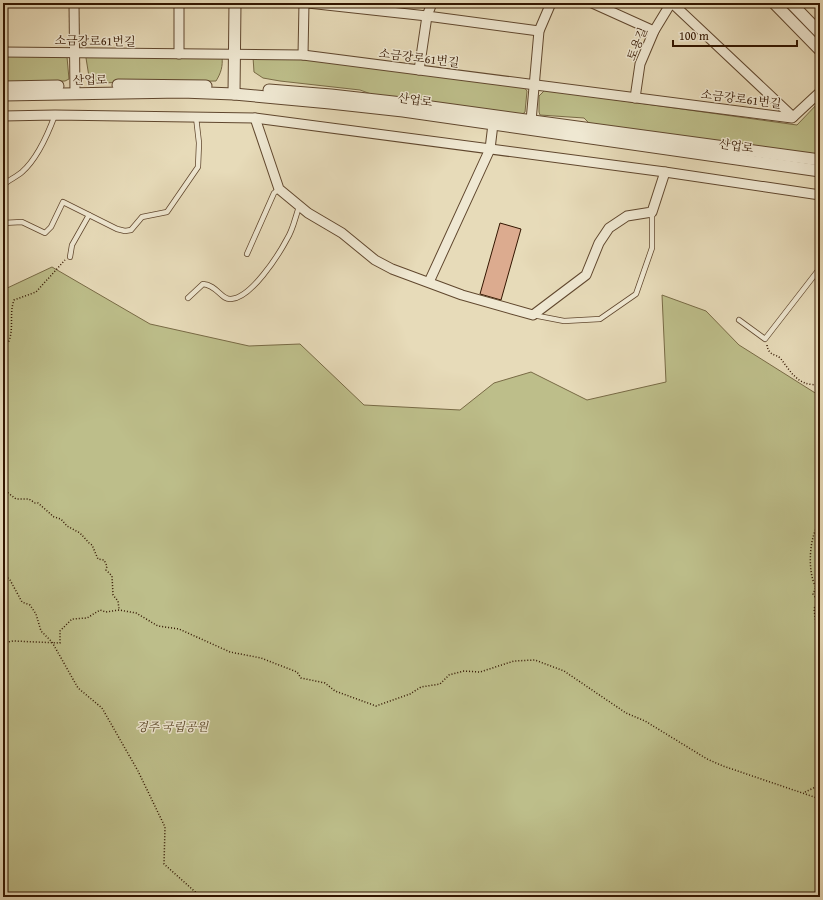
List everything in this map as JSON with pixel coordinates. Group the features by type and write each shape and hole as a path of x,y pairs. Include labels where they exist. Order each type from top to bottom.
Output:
{"street":[{"path":"74,3 75,89"},
{"path":"179,3 179,54"},
{"path":"234,91 235,3"},
{"path":"303,55 304,3"},
{"path":"308,3 427,16 539,31"},
{"path":"419,70 427,16 432,3"},
{"path":"531,121 539,31 551,3"},
{"path":"592,3 654,31"},
{"name":"토용길","path":"635,98 640,64 654,31 672,3 793,117"},
{"path":"774,3 820,50"},
{"path":"791,3 820,33"},
{"name":"소금강로61번길","path":"3,52 303,55 793,117 820,92"},
{"name":"산업로","path":"3,87 331,94 820,160"},
{"name":"산업로","path":"3,95 75,89"},
{"name":"산업로","path":"234,91 493,124 820,171"},
{"path":"3,116 55,115 255,118 665,172 820,195"},
{"path":"255,118 279,189 299,207 342,233 375,260 392,269 462,295 533,315 586,275 599,243 609,228 627,216 652,212 665,172"},
{"path":"428,282 490,149 493,124"}],"lane":[{"path":"3,185 22,172 34,156 47,136 55,115"},
{"path":"3,223 22,222 45,233 51,227 64,202 117,229 125,231 131,230 142,217 167,212 198,167 199,143 196,117"},
{"path":"247,254 274,193 279,189"},
{"path":"188,298 203,284 209,284 216,288 226,298 232,299 248,291 271,266 288,238 299,207"},
{"path":"533,315 564,321 600,319 636,294 652,248 652,212"},
{"path":"70,257 72,246 89,215"},
{"path":"739,320 765,339 820,268"}],"path":[{"path":"3,344 9,341 12,334 11,310 14,300 36,292 60,265 70,257"},
{"path":"765,339 768,349 773,356 780,358 792,374 804,383 820,386"},
{"path":"3,489 16,499 29,499 35,503 38,502 54,517 61,519 67,526 80,533 92,545 98,560 104,560 107,566 106,570 112,576 113,595 118,601 119,610"},
{"path":"820,522 816,527 809,558 813,582 816,587 813,594 816,598 814,618 820,637"},
{"path":"3,574 10,580 22,602 30,604 36,614 41,631 52,642 78,688 102,708 138,771 165,827 164,864 201,897"},
{"path":"3,644 13,641 60,643 60,631 72,619 87,618 100,610 106,612 119,610 136,613 158,626 179,629 230,652 261,658 297,672 301,678 326,683 335,691 376,706 410,694 421,687 440,684 449,675 464,671 480,672 514,661 535,660 564,671 626,713 645,721 707,759 723,766 805,792 820,799"},
{"path":"805,792 820,785"}],"green space":[{"path":"3,56 67,57 69,79 65,81 3,82"},
{"path":"89,56 222,57 222,63 216,81 90,83 86,58"},
{"path":"253,57 303,58 523,86 527,91 525,112 519,117 382,98 360,90 263,78 254,72"},
{"path":"545,90 797,125 820,101 820,155 592,126 584,118 540,115 539,96"},
{"name":"경주 국립공원","path":"52,267 150,324 249,346 300,344 364,405 460,410 494,383 531,372 587,400 666,382 662,295 706,311 739,345 820,396 820,897 3,897 3,290"}],"building":[{"path":"500,223 521,229 501,300 480,294"}]}
